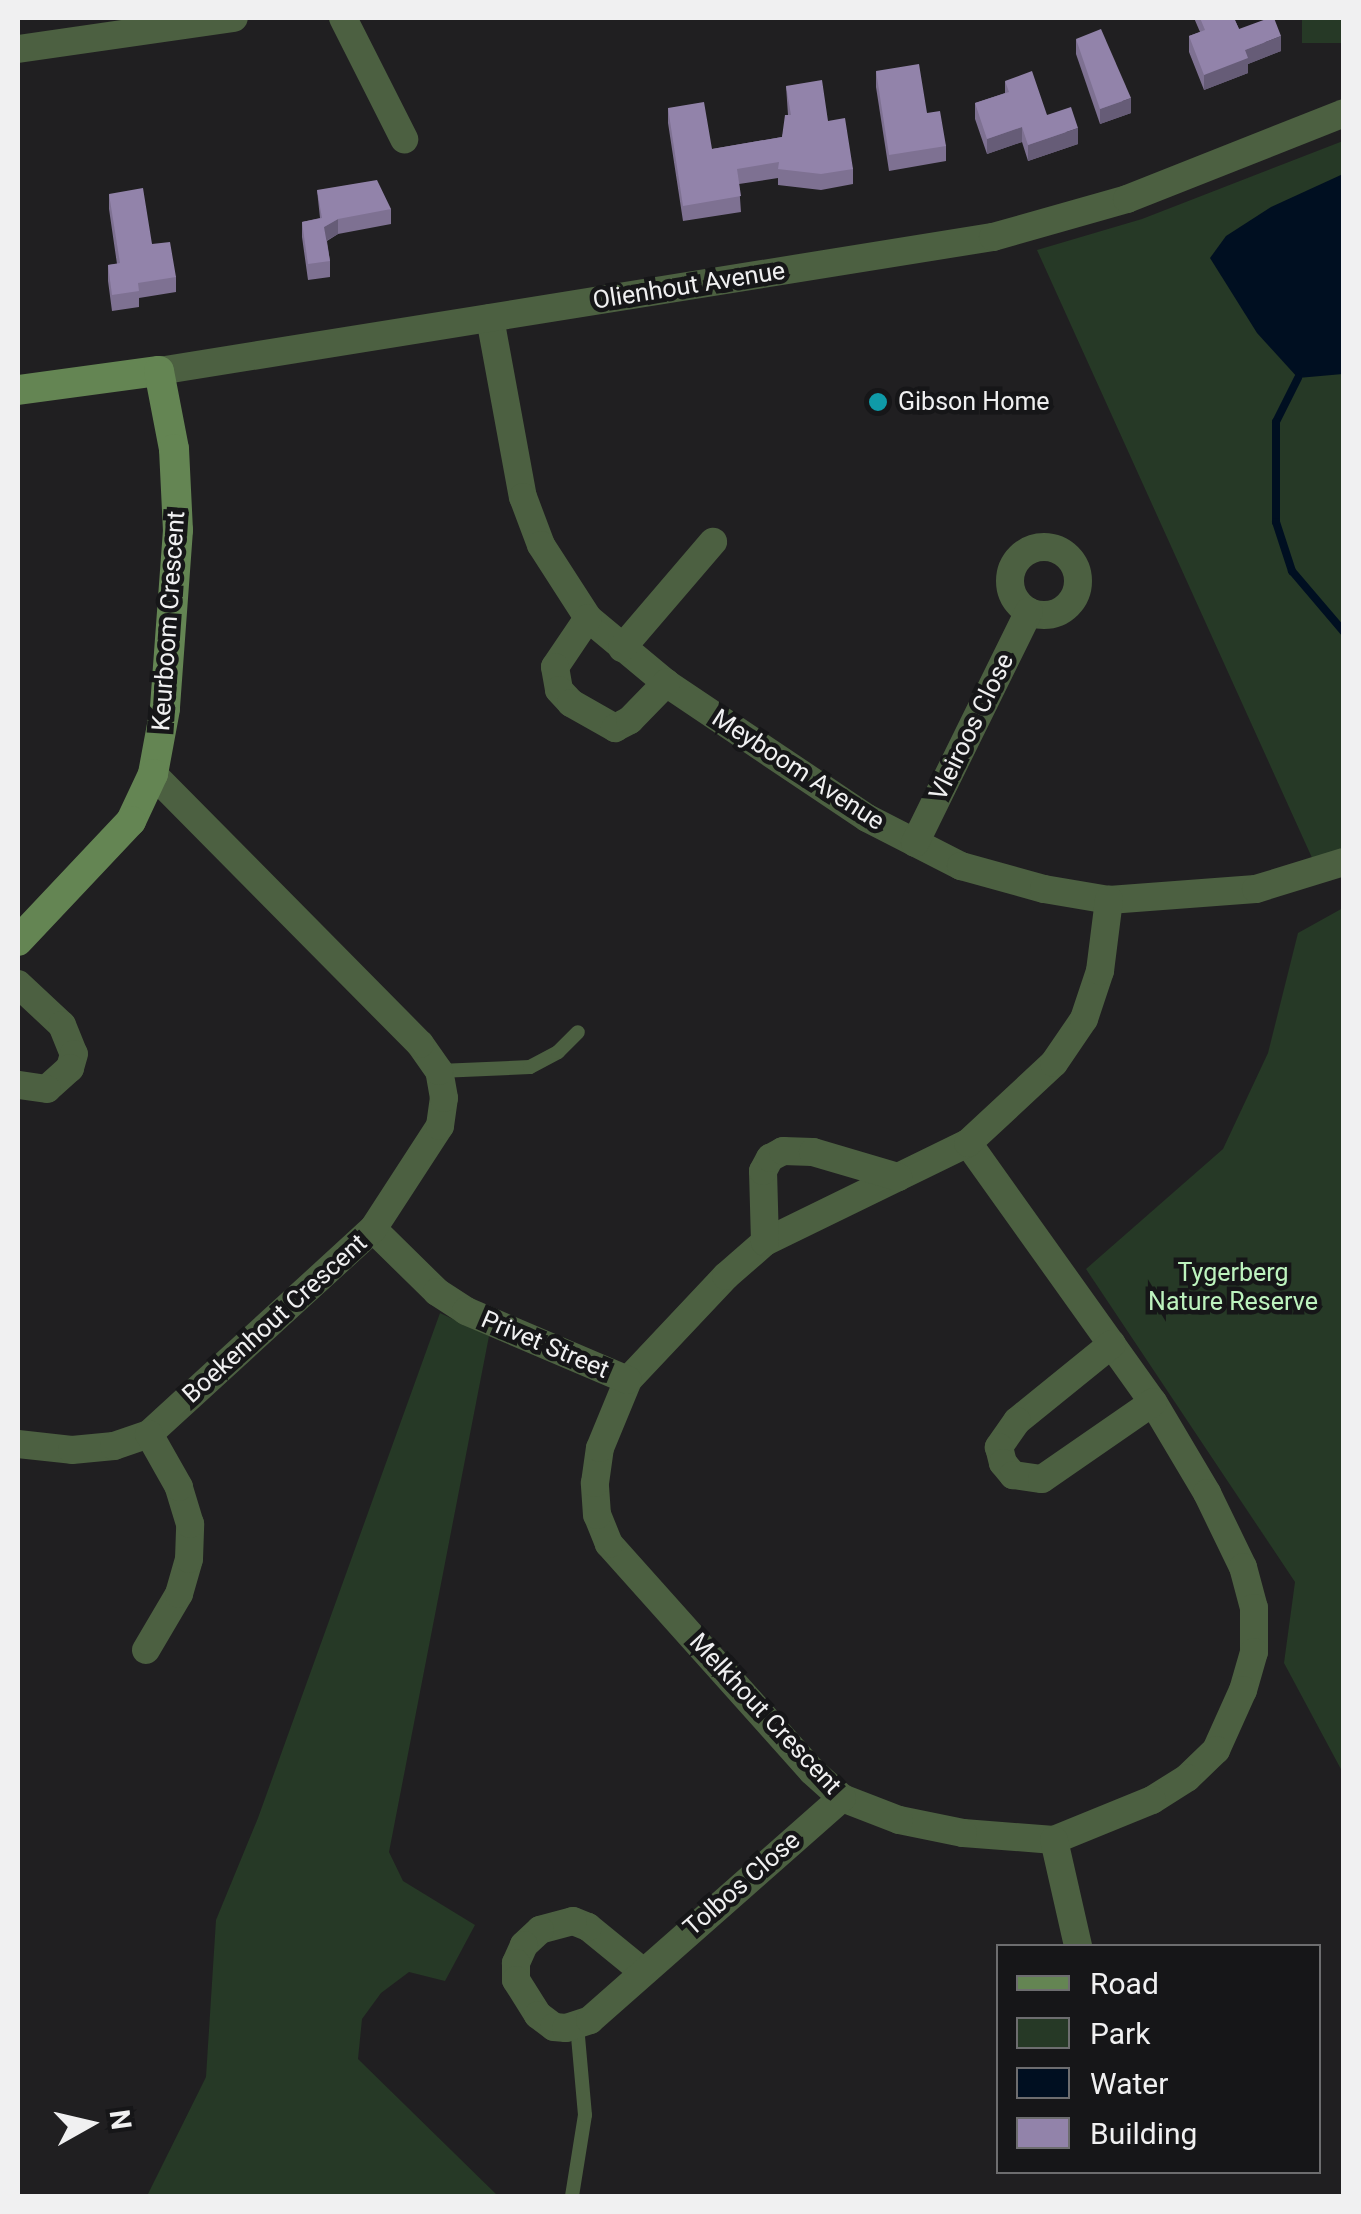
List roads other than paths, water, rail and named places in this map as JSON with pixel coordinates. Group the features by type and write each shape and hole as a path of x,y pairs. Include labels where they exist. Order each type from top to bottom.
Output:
{"street":[{"path":"18,49 234,18"},
{"path":"342,18 404,139"},
{"name":"Olienhout Avenue","path":"18,390 159,371 993,237 1127,199 1344,113"},
{"name":"Meyboom Avenue","path":"490,318 523,497 540,545 588,618 666,683 867,818 961,866 1006,880 1109,900 1256,889 1344,862"},
{"name":"Keurboom Crescent","path":"18,941 131,821 153,774 166,710 178,530 174,450 159,371"},
{"path":"622,648 713,542"},
{"name":"Vleiroos Close","path":"915,843 1029,611"},
{"path":"588,618 555,667 559,690 571,703 614,728 630,720 666,683"},
{"path":"153,774 420,1044 439,1071"},
{"name":"Melkhout Crescent","path":"968,1143 1153,1402 1207,1493 1243,1568 1254,1608 1254,1652 1244,1690 1216,1750 1188,1778 1152,1800 1054,1840 964,1833 899,1820 842,1798 812,1771 609,1544 597,1515 595,1484 600,1448 628,1380 726,1276 765,1242 968,1143 1054,1063 1084,1019 1100,971 1109,900"},
{"path":"18,984 62,1025 74,1054 70,1068 48,1089 18,1085"},
{"name":"Boekenhout Crescent","path":"18,1444 72,1450 114,1446 149,1434 372,1229 440,1126 444,1098 439,1071"},
{"path":"765,1242 763,1171 770,1158 782,1151 814,1152 898,1177"},
{"name":"Privet Street","path":"372,1229 437,1292 466,1311 628,1380"},
{"path":"1112,1344 1016,1421 999,1447 1004,1463 1013,1475 1042,1479 1153,1402"},
{"path":"146,1650 179,1594 189,1560 190,1524 179,1487 149,1434"},
{"name":"Tolbos Close","path":"576,2026 590,2020 842,1798"},
{"path":"1054,1840 1078,1944"},
{"path":"576,2026 554,2027 538,2015 516,1980 516,1962 524,1945 540,1930 559,1922 588,1927 642,1971"}],"lane":[{"path":"439,1071 530,1066 558,1052 578,1032"},
{"path":"572,2196 585,2115 576,2026"}],"water":[{"path":"1343,174 1343,374 1298,378 1257,333 1210,258 1226,236 1271,207"}],"waterway":[{"path":"1298,378 1276,422 1276,522 1292,571 1344,632"}],"place":[{"name":"Gibson Home","path":"878,402"}],"park label":[{"name":"Tygerberg Nature Reserve","path":"1233,1288"}]}
